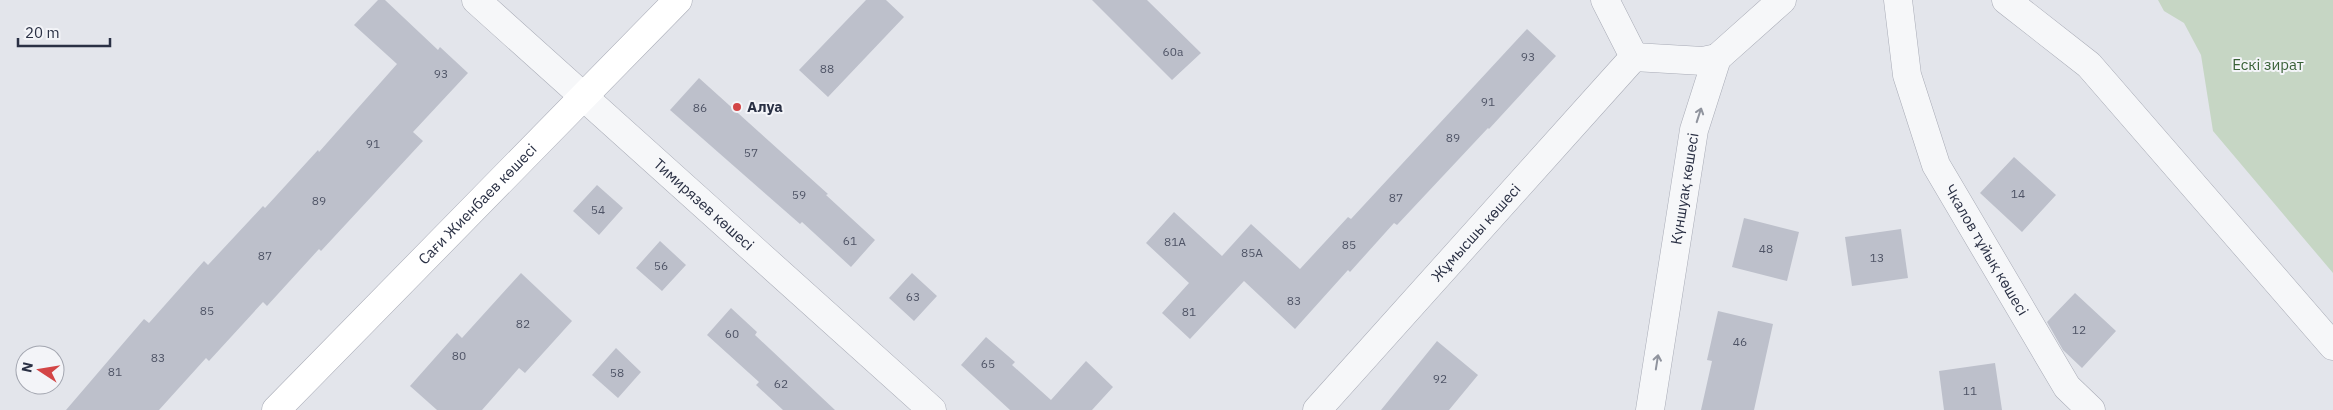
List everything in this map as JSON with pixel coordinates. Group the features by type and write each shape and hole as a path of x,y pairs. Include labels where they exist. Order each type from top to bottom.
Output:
{"main road":[{"name":"Сағи Жиенбаев көшесі","path":"276,410 678,0"}],"street":[{"name":"Тимирязев көшесі","path":"476,0 932,410"},
{"path":"1605,0 1634,57 1703,61 1717,58 1782,0"},
{"name":"Чкалов тұйық көшесі","path":"1898,0 1907,76 1936,165 2067,387 2090,410"},
{"path":"2006,0 2089,65 2128,107 2333,346"},
{"name":"Жұмысшы көшесі","path":"1317,410 1634,57"},
{"name":"Күншуақ көшесі","path":"1650,410 1694,130 1717,58"}],"green space":[{"name":"Ескі зират","path":"2158,0 2333,0 2333,273 2213,131 2201,55 2184,23 2164,11"}],"building":[{"path":"378,0 385,0 438,50 440,47 468,73 413,132 423,141 321,251 319,249 267,306 263,302 209,361 206,358 159,410 66,410 144,319 149,323 204,261 208,265 263,206 265,208 318,150 319,152 397,64 354,25"},
{"path":"866,0 886,0 904,17 828,97 799,70"},
{"path":"1092,0 1147,0 1201,53 1172,80"},
{"path":"1527,29 1556,56 1397,225 1394,223 1350,272 1348,270 1295,329 1244,281 1190,339 1162,313 1189,283 1146,243 1174,212 1222,256 1251,224 1300,269 1348,217 1351,219"},
{"path":"699,78 828,194 826,195 875,240 851,267 802,222 800,224 670,110"},
{"path":"2014,157 2056,195 2022,232 1980,193"},
{"path":"597,185 623,208 599,235 573,211"},
{"path":"1744,218 1799,232 1787,281 1732,267"},
{"path":"1901,229 1908,278 1852,286 1845,237"},
{"path":"660,241 686,265 662,291 636,268"},
{"path":"521,273 572,321 525,373 519,368 482,410 437,410 410,386 457,333 462,338"},
{"path":"912,273 937,296 914,321 889,298"},
{"path":"2075,293 2116,331 2082,368 2063,350 2047,322"},
{"path":"731,308 757,332 755,335 835,410 783,410 756,385 759,382 707,335"},
{"path":"1718,311 1773,324 1754,410 1701,410 1712,361 1707,360"},
{"path":"986,337 1015,362 1012,365 1051,400 1086,361 1113,387 1092,410 1010,410 961,365"},
{"path":"1437,341 1478,375 1449,410 1381,410"},
{"path":"616,348 641,372 618,398 592,375"},
{"path":"1995,363 2002,410 1944,410 1939,371"}],"place":[{"name":"Алуа","path":"737,107"}]}
